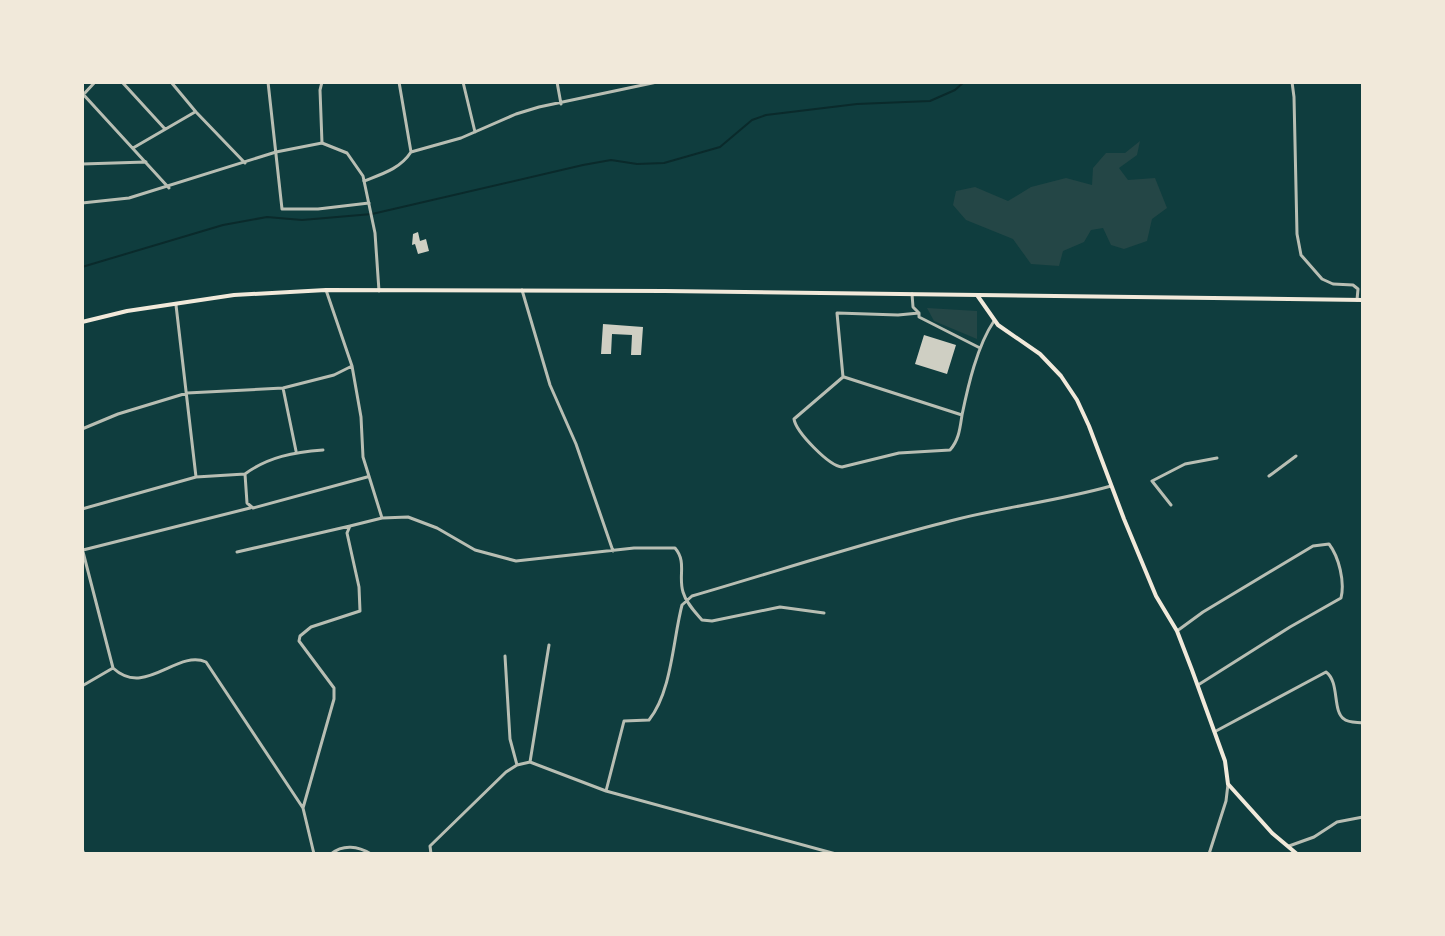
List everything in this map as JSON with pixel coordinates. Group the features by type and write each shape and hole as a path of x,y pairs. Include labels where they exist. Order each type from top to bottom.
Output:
{"main road":[{"path":"82,322 127,311 234,295 326,290 1360,300"},
{"path":"977,295 994,320 1040,354 1066,383 1089,426 1156,596 1177,631 1216,731 1228,773 1228,784 1254,814 1297,854"}],"street":[{"path":"95,82 83,94 169,188"},
{"path":"122,82 166,130"},
{"path":"171,82 245,163"},
{"path":"268,82 282,209 318,209 369,203"},
{"path":"322,82 322,143"},
{"path":"399,82 411,152"},
{"path":"463,82 475,132"},
{"path":"557,82 561,104"},
{"path":"622,82 624,90"},
{"path":"364,181 390,171 411,152 475,132 516,114 657,82"},
{"path":"1292,82 1297,234 1301,255 1322,279 1333,284 1353,285 1358,289 1360,300"},
{"path":"133,148 196,112"},
{"path":"82,203 115,201 169,188 276,152 322,143 347,153 360,170 375,233 379,291"},
{"path":"82,164 146,162"},
{"path":"326,290 352,366 358,393 361,446 382,518"},
{"path":"522,290 550,385 576,444 613,551"},
{"path":"912,294 913,307 919,317 980,348"},
{"path":"176,305 196,477"},
{"path":"843,377 837,313 919,313"},
{"path":"843,377 794,419 797,429 834,466 842,467 899,453 950,450 955,444 982,340 994,320"},
{"path":"82,429 118,414 187,393 283,388 334,375 352,366"},
{"path":"843,377 962,415"},
{"path":"283,388 296,452"},
{"path":"82,509 196,477 245,474 264,462 296,452 323,450"},
{"path":"1269,476 1296,456"},
{"path":"1171,505 1152,481 1185,464 1217,458"},
{"path":"245,474 245,494 250,508"},
{"path":"314,854 303,808 206,662 191,660 135,678 125,677 113,668 82,549 368,477"},
{"path":"606,791 624,721 649,720 655,710 674,659 681,609 692,596 832,552 950,521 1111,486"},
{"path":"237,552 382,518 408,517 437,528 475,550 516,561 675,548 683,563 681,589 686,601 699,618 706,621 780,607 824,613"},
{"path":"303,808 334,699 334,688 299,641 300,636 311,627 360,611 359,587 347,533 350,526"},
{"path":"1177,631 1313,546 1329,544 1333,550 1342,579 1341,598 1198,685"},
{"path":"530,762 549,645"},
{"path":"505,656 510,739 517,765"},
{"path":"82,686 113,668"},
{"path":"1216,731 1326,672 1332,678 1340,715 1347,721 1363,723"},
{"path":"431,854 430,846 506,772 530,762 606,791 836,854"},
{"path":"1209,854 1226,801 1228,784"},
{"path":"1288,846 1314,837 1337,822 1363,817"},
{"path":"331,854 345,846 362,848 371,854"}],"shaded area":[{"path":"1140,141 1137,155 1119,168 1128,180 1155,178 1167,208 1152,219 1147,241 1124,249 1111,245 1103,228 1091,230 1084,242 1063,251 1059,266 1031,264 1013,239 966,220 953,205 956,191 975,187 1008,201 1031,187 1066,178 1092,185 1093,168 1106,153 1125,153"},
{"path":"927,308 977,311 977,339 934,321"}],"building":[{"path":"418,232 420,241 426,239 429,251 418,254 415,244 412,245 413,234"},
{"path":"603,324 643,327 641,355 631,355 632,335 612,334 611,354 601,354"},
{"path":"924,335 956,345 947,374 915,364"}],"waterway":[{"path":"82,267 223,225 267,217 302,220 372,214 611,160 637,164 664,163 720,147 752,120 766,115 857,104 930,101 955,90 964,82"}]}
